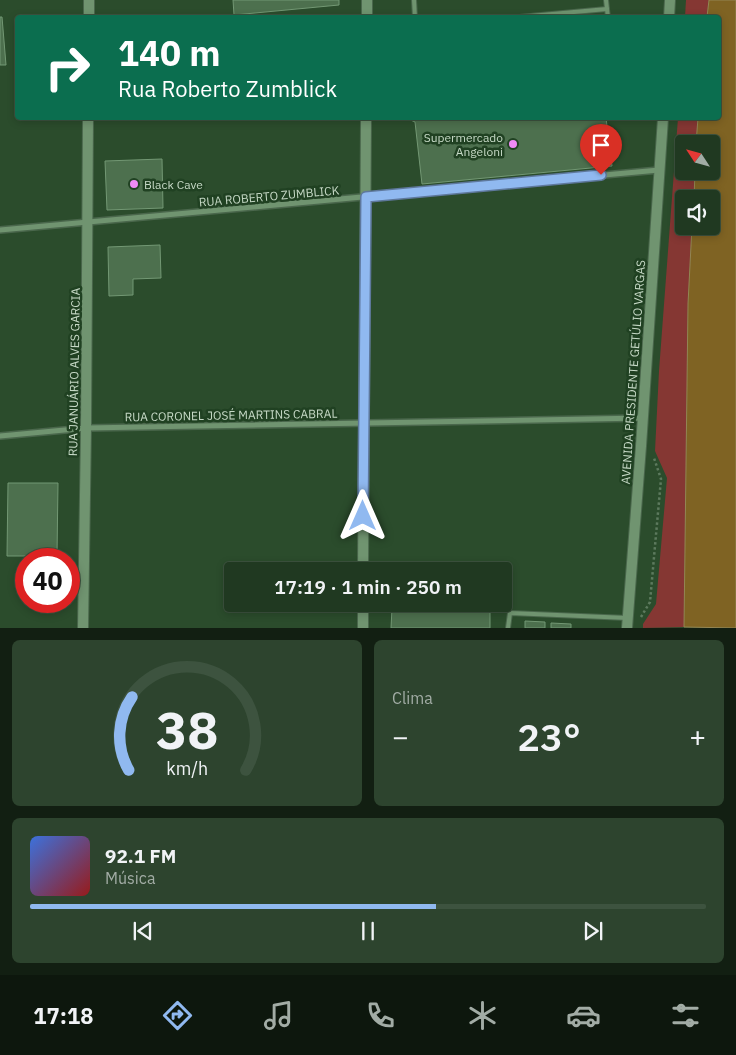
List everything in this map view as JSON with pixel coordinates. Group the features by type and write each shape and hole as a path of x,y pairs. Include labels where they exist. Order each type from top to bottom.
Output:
{"street":[{"path":"89,0 89,15"},
{"path":"367,0 367,15"},
{"path":"669,15 670,0"},
{"name":"RUA JANUÁRIO ALVES GARCIA","path":"83,628 88,120"},
{"path":"363,562 366,120"},
{"name":"AVENIDA PRESIDENTE GETÚLIO VARGAS","path":"627,623 663,120"},
{"name":"RUA ROBERTO ZUMBLICK","path":"0,230 659,170"},
{"name":"RUA CORONEL JOSÉ MARTINS CABRAL","path":"0,436 86,428 643,418"},
{"path":"363,612 363,628"}],"lane":[{"path":"414,0 416,15"},
{"path":"606,0 608,15"},
{"path":"540,15 607,9"},
{"path":"508,628 510,613 627,623"}],"shaded area":[{"path":"686,0 709,0 707,15 685,15"},
{"path":"709,0 736,0 736,628 684,627 688,304 692,235 720,235 720,190 694,190 695,180 720,180 720,135 697,135 698,120 721,120 721,15 707,15"},
{"path":"678,120 698,120 697,135 677,135"},
{"path":"675,158 675,180 695,180 694,190 675,190 675,235 692,235 688,304 684,627 643,628 643,624 656,604 667,478 655,451"}],"building":[{"path":"233,0 339,0 339,5 234,15"},
{"path":"0,17 2,17 6,65 0,65"},
{"name":"Supermercado Angeloni","path":"410,120 606,120 612,166 422,184 415,122"},
{"name":"Black Cave","path":"162,159 163,208 107,210 105,161"},
{"path":"160,245 161,278 133,279 133,295 109,296 108,247"},
{"path":"8,483 58,483 57,548 15,548 15,556 7,556"},
{"path":"392,612 490,612 490,628 391,628"},
{"path":"525,621 545,622 545,628 525,628"},
{"path":"551,623 571,624 571,628 551,628"}],"place":[{"name":"Supermercado Angeloni","path":"513,144"},
{"name":"Black Cave","path":"134,184"}],"route":[{"path":"363,516 366,197 601,175"}]}
